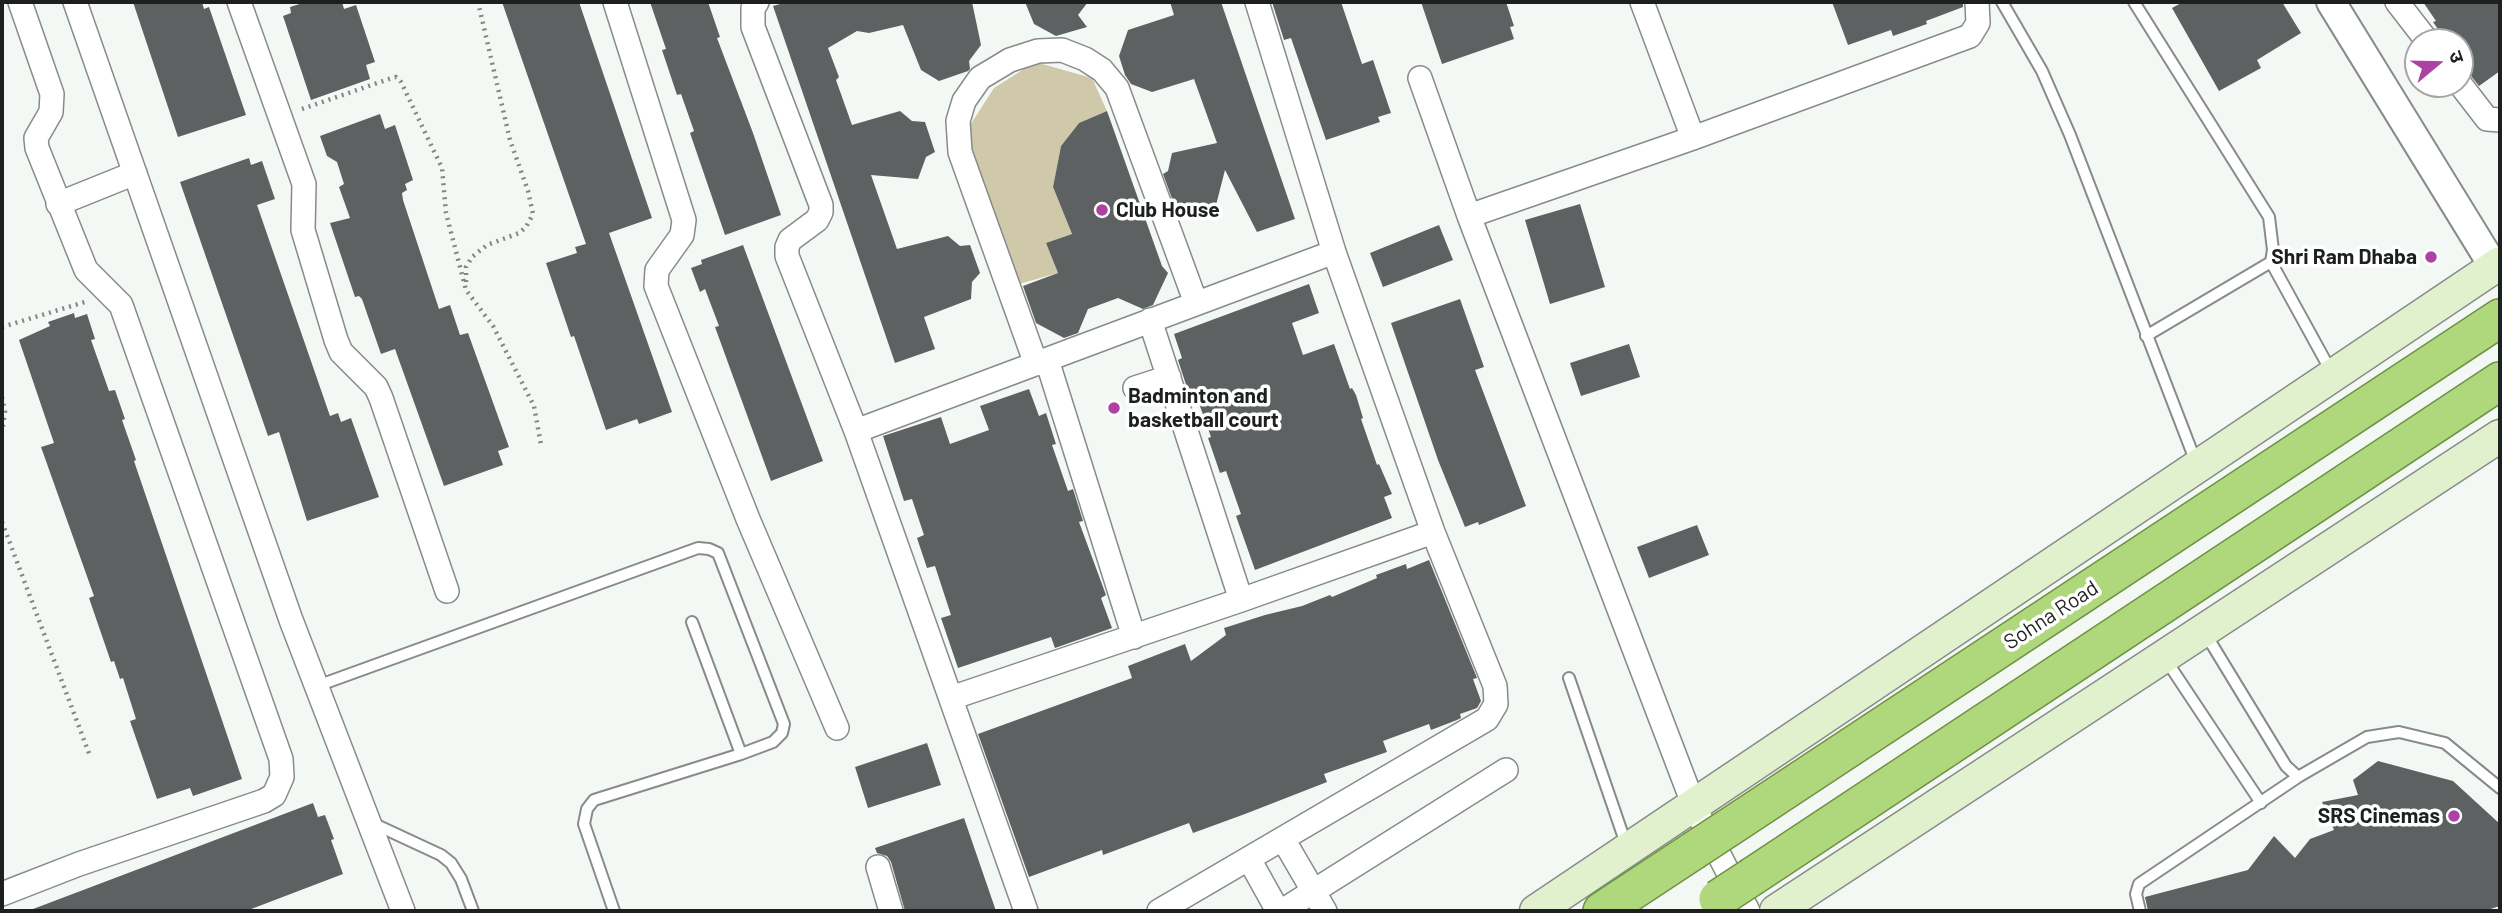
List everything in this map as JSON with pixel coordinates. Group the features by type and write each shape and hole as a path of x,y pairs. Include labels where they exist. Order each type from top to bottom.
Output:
{"highway":[{"name":"Sohna Road","path":"1602,911 2500,318"},
{"path":"1721,907 1753,876 2500,381"}],"main road":[{"path":"1536,911 2497,265"},
{"path":"1776,911 2500,436"}],"street":[{"path":"2,894 79,864 264,802 274,795 282,777 281,759 121,305 113,294 86,270 58,204 36,138 51,112 52,94 20,2"},
{"path":"75,2 287,607 403,911"},
{"path":"239,2 282,116 304,184 303,230 336,340 341,352 376,387 381,397 447,591"},
{"path":"615,2 684,220 682,235 657,270 656,286 752,531 836,728"},
{"path":"757,2 753,8 753,27 821,205 817,220 790,240 787,256 856,431 1026,911"},
{"path":"1159,911 1487,719 1496,704 1495,685 1433,532 1334,252 1257,2"},
{"path":"1642,2 1693,138"},
{"path":"1469,216 1693,138 1970,36 1978,23 1977,2"},
{"path":"2331,2 2497,265"},
{"path":"2397,2 2417,28"},
{"path":"1133,637 1041,362 960,152 958,121 964,101 980,78 1010,60 1038,51 1062,50 1085,59 1102,70 1117,88 1196,303"},
{"path":"1420,78 1469,216 1694,806 1721,907"},
{"path":"2471,98 2487,119 2500,120"},
{"path":"58,204 135,173"},
{"path":"856,431 1334,252"},
{"path":"1150,320 1241,600"},
{"path":"1135,388 1169,377"},
{"path":"951,698 1433,532"},
{"path":"1249,859 1280,911 1319,902 1506,770"},
{"path":"1283,839 1319,902"},
{"path":"878,867 891,911"}],"lane":[{"path":"2002,2 2042,71 2070,135 2197,467"},
{"path":"2134,2 2269,217 2273,250 2271,262 2333,376"},
{"path":"2146,335 2271,262"},
{"path":"317,686 698,548 718,553 784,724 782,733 773,742 741,754 594,800 587,809 584,824 614,911"},
{"path":"692,622 741,754"},
{"path":"2205,632 2286,766 2298,777"},
{"path":"2165,658 2261,803"},
{"path":"1569,678 1628,850"},
{"path":"2140,911 2136,894 2139,884 2298,777 2367,737 2399,732 2445,743 2500,788"},
{"path":"368,821 441,855 451,863 461,879 473,911"}],"path":[{"path":"466,290 466,268 472,257 487,245 519,233 533,214 510,140 478,2"},
{"path":"282,116 388,79 396,78 401,82 442,168 446,213 466,290 493,326 534,406 541,444"},
{"path":"2,327 113,294"},
{"path":"2,397 5,412 2,432"},
{"path":"2,522 90,756"}],"shaded area":[{"path":"1035,62 1092,78 1107,111 1079,123 1061,146 1053,187 1072,234 1046,243 1058,273 1019,284 965,133 994,88"}],"building":[{"path":"133,2 202,2 204,9 209,7 246,115 178,137"},
{"path":"306,2 342,2 344,9 356,5 375,62 366,65 370,79 311,100 283,16 291,13 290,7"},
{"path":"502,2 579,2 652,218 609,233 672,412 639,424 637,419 606,430 546,263 577,253 575,247 586,244"},
{"path":"650,2 708,2 720,37 717,38 781,215 725,235 690,133 694,131 681,94 677,95 662,50 666,49"},
{"path":"787,2 972,2 981,45 969,61 968,71 939,81 921,70 903,25 869,33 857,31 828,48 852,125 900,111 912,121 925,122 935,152 926,157 918,179 871,175 897,249 948,236 960,246 970,245 980,273 972,282 971,299 924,317 935,349 895,363 773,6"},
{"path":"1025,2 1088,2 1078,15 1087,27 1056,36 1034,24"},
{"path":"1170,2 1221,2 1295,219 1257,232 1225,170 1215,209 1200,214 1174,204 1163,174 1168,171 1172,153 1217,143 1194,79 1152,92 1131,84 1119,56 1128,30 1174,15"},
{"path":"1272,2 1341,2 1362,64 1373,60 1391,113 1378,117 1380,122 1326,140 1291,38 1284,40"},
{"path":"1421,2 1506,2 1514,26 1510,27 1514,39 1442,64"},
{"path":"1832,2 1963,2 1963,7 1893,36 1891,30 1848,45"},
{"path":"2183,2 2282,2 2301,33 2257,60 2261,68 2219,91 2172,8"},
{"path":"2423,2 2500,2 2500,71 2479,86 2474,80 2474,28 2437,28 2433,22 2436,21"},
{"name":"Club House","path":"1107,111 1162,266 1168,273 1153,305 1143,309 1118,298 1088,309 1078,333 1064,338 1036,323 1023,286 1058,273 1046,243 1072,234 1053,187 1061,146 1079,123"},
{"path":"380,114 385,129 395,125 413,180 405,184 407,190 402,193 403,200 439,309 450,305 460,335 468,333 509,447 498,451 503,465 444,486 395,349 381,354 362,299 355,297 330,223 350,218 339,187 344,184 337,162 327,156 320,136"},
{"path":"249,158 251,165 262,161 275,199 257,205 330,416 338,413 341,422 351,418 379,497 307,521 279,432 268,436 180,182"},
{"path":"1580,204 1605,287 1550,304 1525,220"},
{"path":"1439,225 1453,260 1383,287 1370,253"},
{"path":"743,245 823,461 771,481 715,327 719,326 705,289 700,292 691,268 702,264 701,260"},
{"path":"1309,284 1319,313 1292,323 1303,355 1334,344 1350,389 1352,388 1356,395 1363,418 1361,419 1377,465 1379,464 1392,494 1384,497 1392,518 1255,570 1236,516 1241,514 1226,471 1220,473 1196,395 1190,397 1178,360 1182,358 1174,334"},
{"path":"1460,299 1484,367 1475,370 1526,506 1479,525 1478,522 1465,527 1438,460 1391,323"},
{"path":"74,313 75,318 87,314 95,339 91,340 109,391 115,390 136,460 134,461 242,779 193,796 190,788 157,799 130,721 136,719 123,678 120,679 114,661 111,662 89,598 94,596 41,447 54,443 19,340 50,326 48,322"},
{"path":"1629,344 1640,377 1581,396 1570,363"},
{"path":"1029,389 1039,416 1046,413 1056,444 1052,445 1068,491 1073,489 1083,521 1079,522 1106,595 1101,598 1112,628 1055,648 1051,637 958,668 941,618 951,615 935,566 927,568 917,538 924,535 912,499 904,501 883,436 941,417 950,444 989,430 980,406"},
{"path":"1697,525 1709,555 1649,578 1637,547"},
{"path":"1429,560 1477,678 1473,679 1481,701 1477,708 1460,714 1461,718 1457,720 1431,730 1429,724 1383,741 1387,752 1324,774 1327,782 1245,814 1193,833 1189,823 1103,855 1102,850 1029,877 978,734 1132,678 1128,666 1185,644 1191,661 1226,635 1224,628 1302,606 1330,595 1332,597 1377,578 1376,575 1406,564 1407,569"},
{"path":"927,743 941,785 868,808 855,767"},
{"path":"2378,761 2453,781 2500,824 2500,906 2484,911 2148,911 2145,897 2248,870 2274,836 2295,858 2310,839 2334,830 2322,802 2358,795 2353,780"},
{"path":"313,803 318,817 325,815 343,874 246,911 33,909"},
{"path":"964,818 996,911 905,911 891,862 887,856 877,853 875,848"}],"place":[{"name":"Club House","path":"1102,210"},
{"name":"Shri Ram Dhaba","path":"2431,257"},
{"name":"Badminton and basketball court","path":"1114,408"},
{"name":"SRS Cinemas","path":"2454,816"}]}
